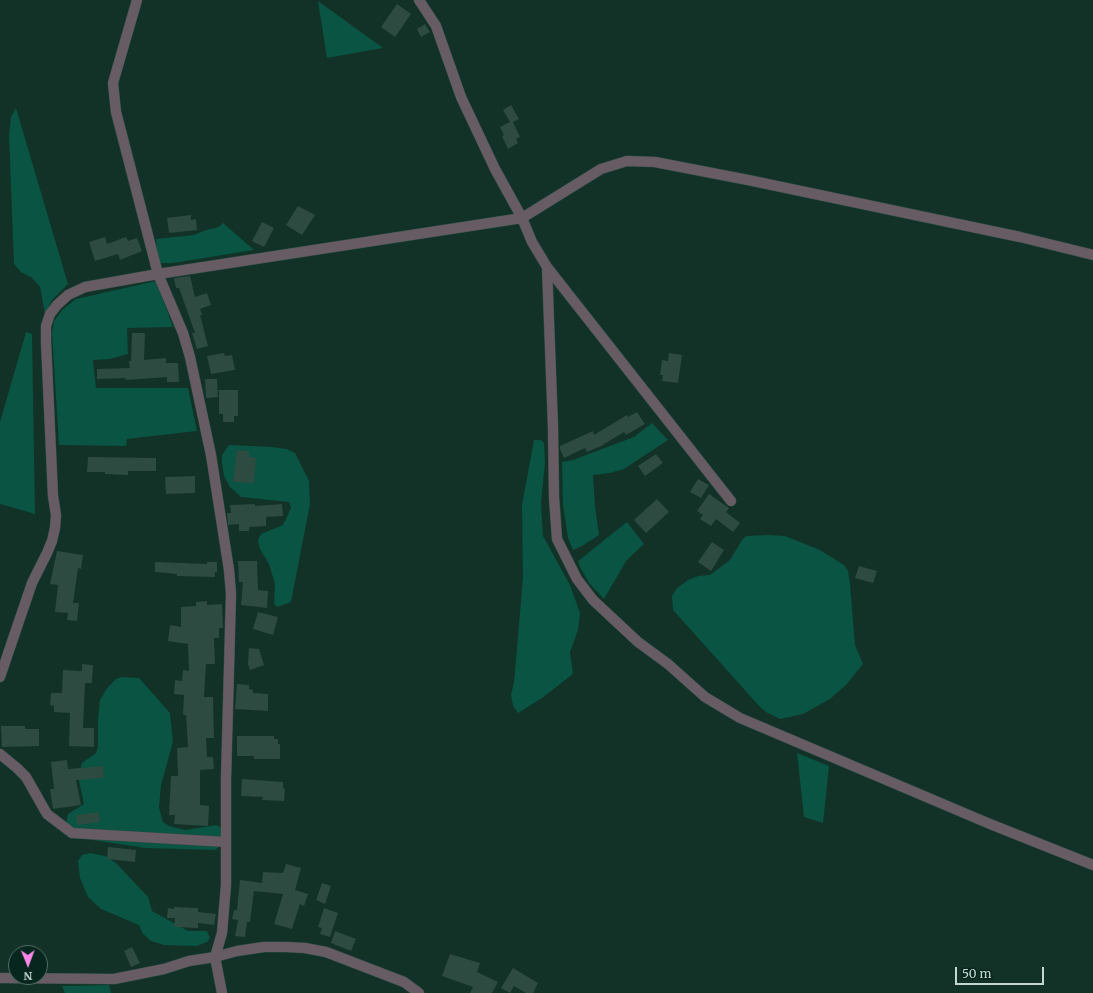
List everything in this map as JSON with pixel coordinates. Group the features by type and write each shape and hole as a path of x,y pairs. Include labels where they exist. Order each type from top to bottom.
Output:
{"street":[{"path":"137,0 113,84 116,112 158,274 183,333 190,357 211,455 229,570 230,594 226,780 226,886 222,933 215,957 222,993"},
{"path":"419,0 436,26 461,97 495,169 522,218 532,242 547,267 732,501"},
{"path":"0,677 32,583 47,553 55,528 46,326 50,314 57,305 68,296 85,287 158,274 522,218 601,169 627,161 655,162 1020,237 1093,255"},
{"path":"547,267 554,497 557,539 577,579 594,600 638,642 668,664 706,697 740,718 990,824 1093,865"},
{"path":"0,754 26,777 47,814 72,834 226,842"},
{"path":"0,978 114,979 164,969 189,961 215,957 237,950 264,947 305,948 326,952 404,982 419,993"}],"green space":[{"path":"318,1 383,48 327,58"},
{"path":"16,108 68,284 52,300 45,314 40,287 32,278 21,272 14,264 9,135 11,117"},
{"path":"223,223 254,250 173,263 159,263 156,239 194,235 219,227"},
{"path":"156,281 173,327 127,328 128,354 110,359 93,360 96,388 188,388 197,431 127,439 126,446 59,445 52,333 54,321 63,309 76,299"},
{"path":"26,332 32,334 35,514 0,504 0,422"},
{"path":"652,423 668,440 624,469 610,473 593,475 599,535 573,550 568,538 563,505 562,462 573,460 634,437"},
{"path":"534,440 541,440 544,443 545,462 541,503 543,536 570,585 580,613 578,630 570,652 573,674 542,698 518,713 513,706 511,695 514,682 523,578 522,505"},
{"path":"229,445 287,449 295,453 309,481 310,504 291,602 277,607 274,604 275,584 269,564 260,549 258,540 261,534 283,525 291,508 289,502 241,497 230,487 224,476 222,463 222,455"},
{"path":"627,522 644,544 626,561 604,599 589,583 578,561"},
{"path":"746,536 785,536 820,550 844,565 848,571 850,584 855,645 863,664 846,685 830,699 803,714 780,719 766,712 760,707 673,610 672,596 677,588 688,580 698,576 710,575 730,560"},
{"path":"121,677 139,678 170,713 173,742 161,785 159,807 163,822 169,826 185,830 217,825 222,829 219,847 215,850 145,848 73,837 66,823 68,814 84,804 78,776 82,763 96,753 98,747 100,700 107,688 116,679"},
{"path":"797,753 829,766 823,823 804,817"},
{"path":"90,853 105,856 116,863 148,897 152,911 188,931 207,931 210,938 207,942 197,946 164,945 151,941 143,934 139,925 101,909 88,897 80,878 78,861 82,855"},
{"path":"109,985 111,993 65,993 62,986"}],"building":[{"path":"397,4 411,14 395,37 381,27"},
{"path":"425,24 430,32 421,37 417,29"},
{"path":"511,105 519,119 513,122 520,137 516,139 518,143 508,149 500,127 510,122 503,110"},
{"path":"298,206 315,215 302,235 286,225"},
{"path":"191,215 191,220 196,219 197,230 169,233 167,218"},
{"path":"262,222 274,228 264,247 252,241"},
{"path":"105,237 107,244 126,237 128,241 137,238 142,251 120,260 118,254 95,261 89,242"},
{"path":"190,276 195,297 207,293 211,305 200,309 202,315 200,315 208,346 197,349 192,333 195,333 179,288 176,288 174,278"},
{"path":"132,333 145,333 144,360 166,358 166,363 178,363 179,382 167,382 167,377 126,380 125,378 97,379 97,369 130,368 129,361 131,361"},
{"path":"224,353 225,356 232,355 235,370 211,374 207,356"},
{"path":"669,353 682,355 678,383 662,381 663,375 660,375 662,360 668,361"},
{"path":"205,379 217,379 218,397 206,398"},
{"path":"219,390 238,390 238,416 234,416 234,422 223,422 223,414 219,414"},
{"path":"637,412 645,424 626,435 624,432 601,446 587,452 585,448 564,458 560,446 593,431 594,435 627,415 628,417"},
{"path":"237,450 249,451 249,457 256,458 254,483 233,482"},
{"path":"656,454 663,463 645,476 638,466"},
{"path":"88,457 156,458 156,471 128,471 128,475 105,474 105,472 87,472"},
{"path":"195,476 195,493 166,494 165,477"},
{"path":"698,479 709,485 701,498 690,492"},
{"path":"709,494 729,508 726,512 740,523 733,532 716,519 711,526 700,519 703,515 697,511"},
{"path":"657,499 669,512 646,533 634,520"},
{"path":"255,504 255,506 282,504 283,516 266,517 266,526 249,527 249,531 239,531 239,524 228,525 227,513 231,513 230,505"},
{"path":"712,542 724,550 711,571 698,562"},
{"path":"57,551 83,555 81,569 78,568 73,603 79,603 77,621 67,620 68,613 55,612 58,585 50,584"},
{"path":"238,561 257,561 258,590 268,591 267,608 241,605 243,582 239,582"},
{"path":"155,562 207,564 207,562 217,562 217,572 215,572 215,577 177,576 177,574 155,572"},
{"path":"859,566 877,571 873,583 855,578"},
{"path":"207,601 207,605 222,604 223,628 219,628 219,638 214,638 215,664 206,664 204,697 213,697 214,738 206,738 207,757 213,757 214,769 200,770 200,805 209,806 208,826 174,824 175,815 169,815 171,776 178,776 177,748 188,747 186,715 183,715 184,695 174,694 175,680 182,681 183,670 189,671 188,644 168,641 170,625 181,627 181,607 196,606 196,602"},
{"path":"258,612 278,617 273,635 253,629"},
{"path":"249,648 259,649 264,665 250,670 248,664"},
{"path":"82,664 93,665 92,683 85,683 83,728 94,728 94,747 69,746 70,713 54,712 54,706 50,705 51,693 62,693 63,670 82,671"},
{"path":"237,684 249,685 249,689 253,690 253,693 268,694 268,711 235,709"},
{"path":"1,726 25,726 25,729 39,729 39,746 2,747"},
{"path":"237,736 274,736 274,739 278,739 278,744 280,744 280,759 254,759 254,756 237,756"},
{"path":"67,760 68,769 103,766 104,778 76,780 81,805 53,809 50,789 54,789 51,762"},
{"path":"242,779 283,782 283,788 285,789 284,801 262,800 263,797 241,796"},
{"path":"99,812 100,822 77,825 76,815"},
{"path":"108,847 136,850 135,862 107,859"},
{"path":"286,864 301,868 295,890 308,894 304,906 300,904 292,929 274,924 283,894 254,891 250,922 247,922 245,937 235,936 238,920 232,919 234,910 237,910 240,880 262,883 263,872 283,873"},
{"path":"322,883 331,886 325,904 316,900"},
{"path":"174,907 198,908 198,912 216,914 214,925 198,923 198,928 174,927 175,918 167,918 168,908 174,909"},
{"path":"324,908 338,913 330,937 320,934 322,928 318,927"},
{"path":"335,931 356,939 351,951 331,943"},
{"path":"132,947 140,963 131,967 124,951"},
{"path":"450,954 480,963 477,972 498,982 492,993 470,993 473,987 442,976"},
{"path":"513,968 538,983 533,993 526,993 514,986 510,993 501,988"}]}
